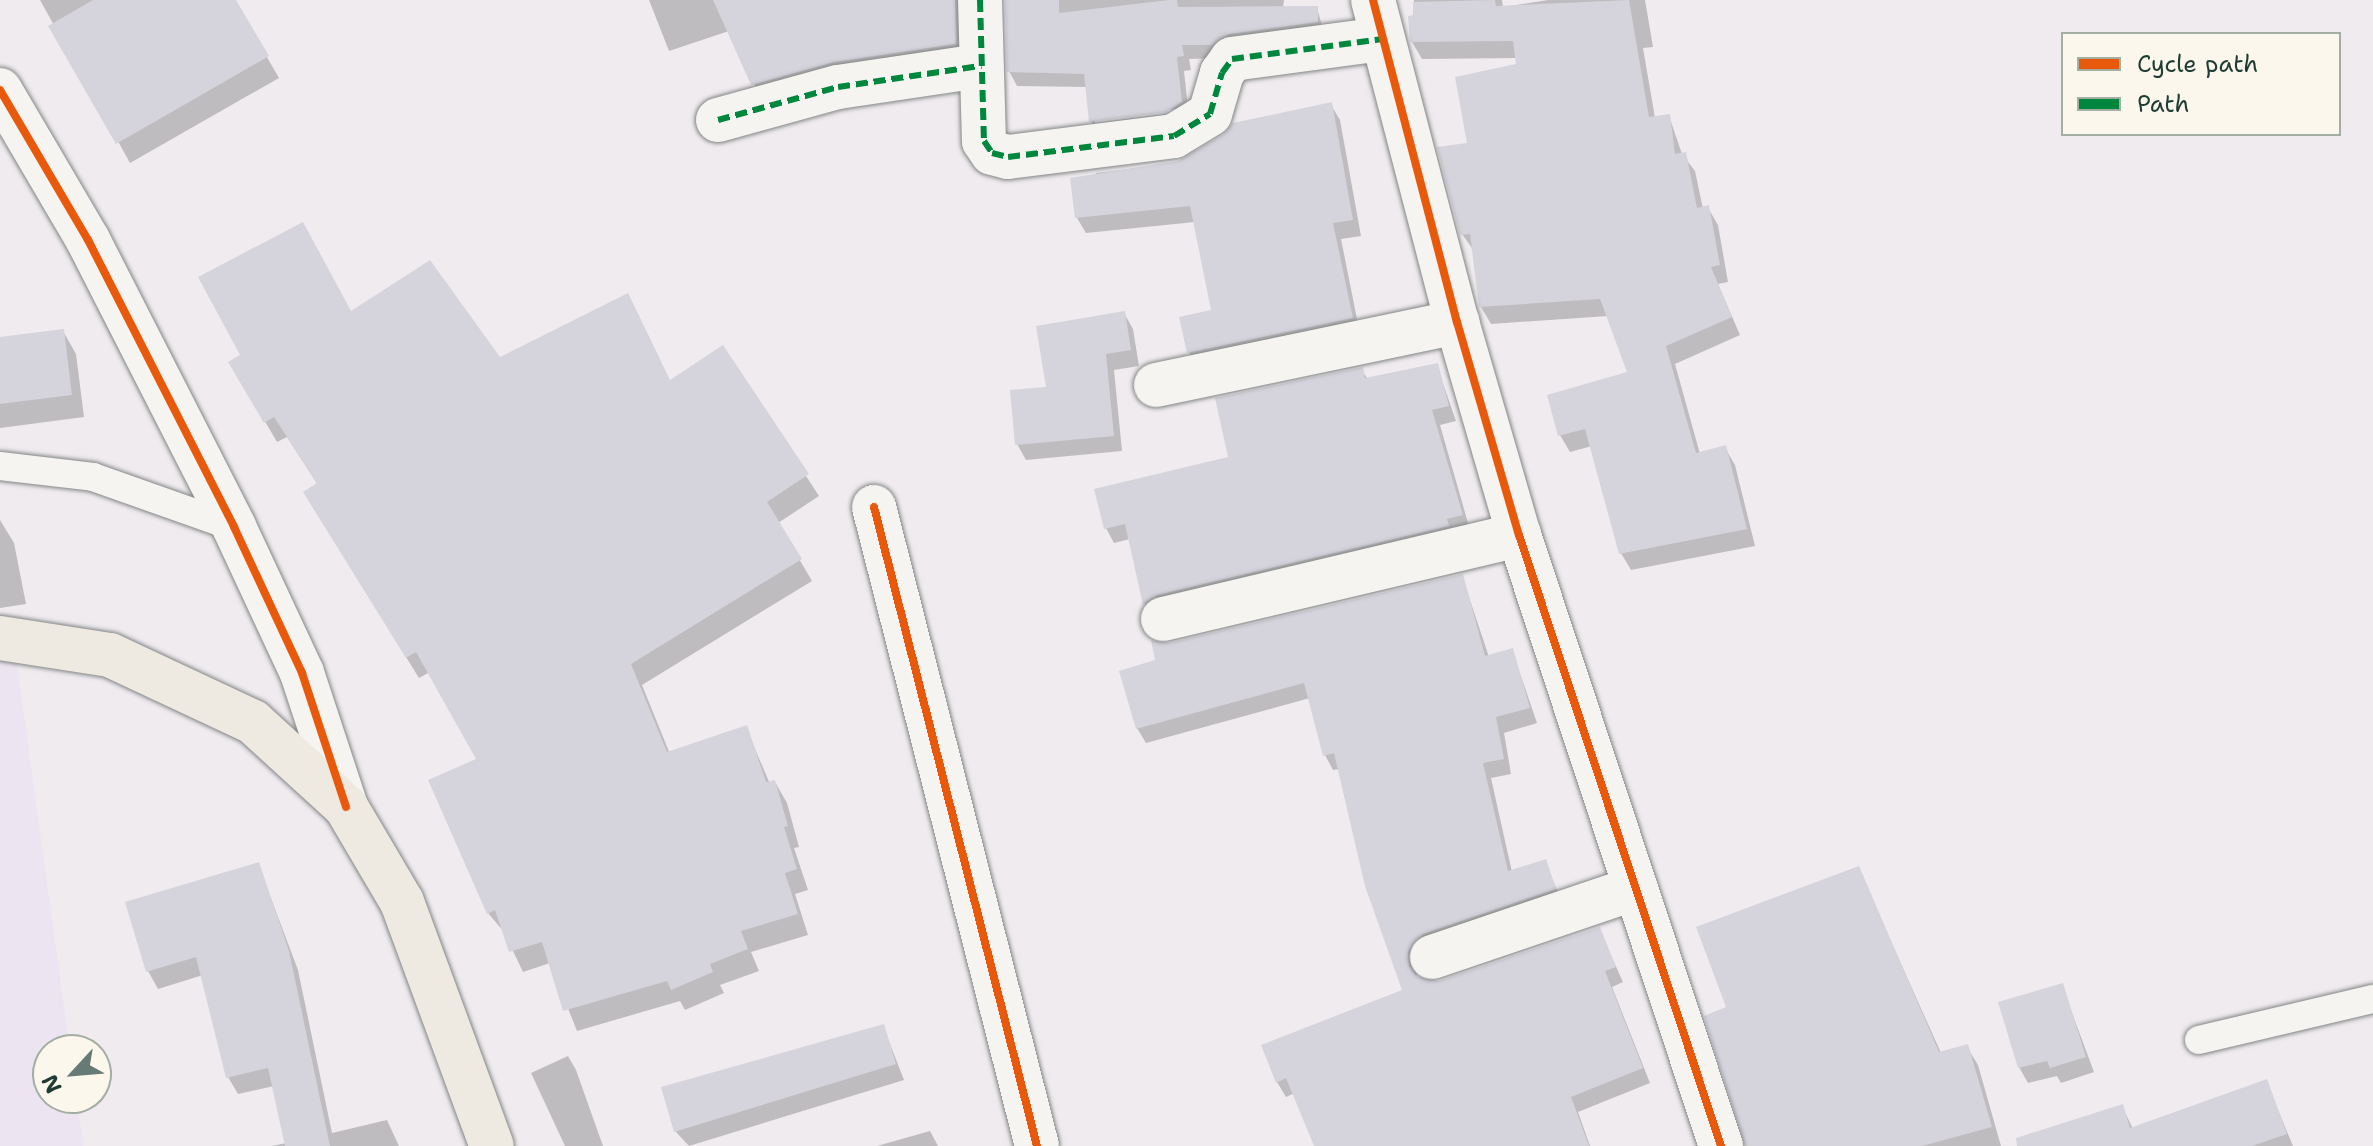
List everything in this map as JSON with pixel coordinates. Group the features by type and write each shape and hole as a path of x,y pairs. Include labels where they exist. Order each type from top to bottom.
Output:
{"main road":[{"path":"0,638 110,655 253,722 346,807 402,902 492,1146"}],"street":[{"path":"980,0 984,141 992,153 1008,157 1174,136 1210,114 1222,73 1232,59 1377,20 1457,322 1519,535 1721,1146"},
{"path":"718,120 838,87 981,66"},
{"path":"0,90 88,240 234,527 302,673 346,807"},
{"path":"1156,385 1457,322"},
{"path":"874,507 1037,1146"},
{"path":"1163,619 1519,535"},
{"path":"1432,957 1636,888"}],"lane":[{"path":"0,466 93,477 234,527"},
{"path":"2199,1040 2373,999"}],"shaded area":[{"path":"13,636 68,1034 32,1034 32,1114 79,1114 83,1146 0,1146 0,638"}],"building":[{"path":"93,0 236,0 269,56 116,144 48,26"},
{"path":"713,0 955,0 956,44 834,62 751,85"},
{"path":"1005,0 1059,0 1059,13 1169,0 1177,0 1178,7 1318,6 1318,22 1229,34 1212,45 1182,45 1184,56 1177,57 1182,102 1166,112 1089,122 1084,74 1007,72"},
{"path":"1495,0 1496,6 1629,0 1649,117 1670,114 1675,154 1686,152 1697,208 1709,205 1720,265 1711,267 1732,317 1666,346 1696,453 1726,445 1747,529 1619,554 1585,429 1558,436 1547,395 1627,372 1600,299 1479,307 1470,234 1460,235 1437,147 1467,143 1455,77 1516,64 1513,41 1410,42 1408,16 1414,15 1413,2"},
{"path":"1332,102 1353,220 1333,223 1353,318 1187,353 1179,317 1211,310 1190,206 1075,218 1070,178 1178,161 1223,135 1233,123"},
{"path":"303,222 351,311 430,260 500,357 628,293 670,380 723,345 809,474 767,502 802,559 631,664 667,752 747,725 766,782 775,780 788,826 784,827 797,869 785,873 798,914 741,931 748,949 710,964 713,972 671,990 667,981 563,1011 542,942 509,952 495,910 487,914 428,780 476,759 416,652 406,658 303,492 317,483 274,417 264,423 228,362 240,355 198,277"},
{"path":"1125,311 1131,350 1106,354 1114,436 1015,445 1010,390 1046,387 1036,326"},
{"path":"64,329 72,395 0,404 0,337"},
{"path":"1438,363 1449,406 1432,410 1463,515 1447,519 1449,526 1157,595 1143,605 1125,524 1104,529 1094,489 1228,457 1215,398 1363,367 1365,378"},
{"path":"1463,574 1485,656 1513,648 1530,708 1496,717 1504,759 1483,763 1508,871 1546,859 1556,889 1423,934 1408,951 1409,966 1416,976 1439,981 1600,927 1616,967 1605,971 1643,1068 1571,1097 1589,1146 1314,1146 1286,1078 1276,1083 1261,1045 1402,990 1365,886 1334,753 1323,756 1304,683 1136,729 1119,671 1155,660 1151,640 1169,643"},
{"path":"259,862 289,951 330,1146 285,1146 268,1068 226,1078 196,957 146,972 125,902"},
{"path":"1859,866 1939,1052 1968,1044 1992,1127 1922,1146 1745,1146 1704,1016 1726,1007 1696,927"},
{"path":"2063,983 2086,1057 2050,1068 2047,1061 2018,1068 1998,1002"},
{"path":"884,1024 896,1064 674,1132 661,1087"},
{"path":"2267,1079 2287,1134 2252,1146 2017,1146 2016,1138 2123,1104 2130,1128"}],"marked path":[{"path":"980,0 984,141 992,153 1008,157 1174,136 1210,114 1222,73 1232,59 1381,39"},
{"path":"718,120 838,87 981,66"}],"cycle path":[{"path":"1373,0 1457,322 1519,535 1721,1146"},
{"path":"0,90 88,240 234,527 302,673 346,807"},
{"path":"874,507 1037,1146"}]}
